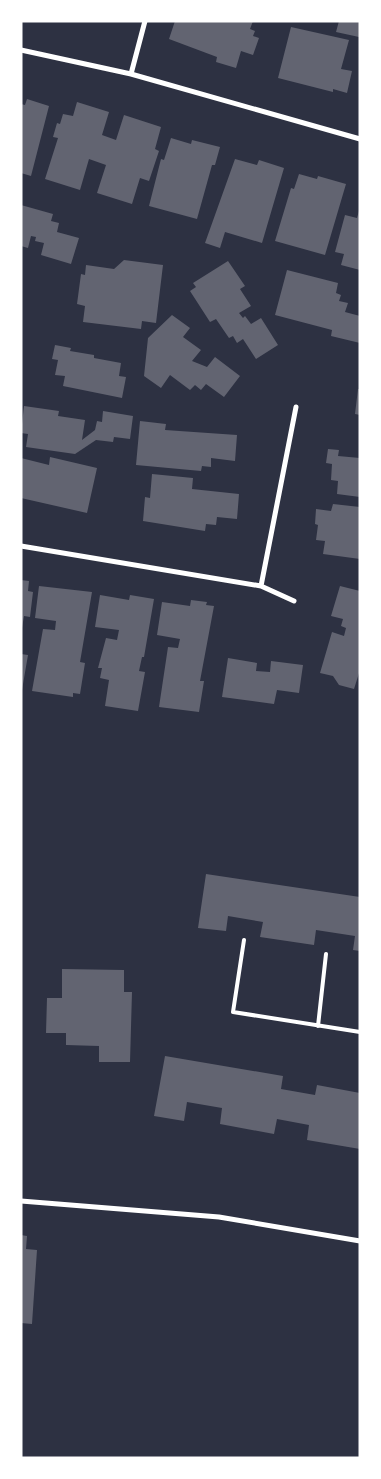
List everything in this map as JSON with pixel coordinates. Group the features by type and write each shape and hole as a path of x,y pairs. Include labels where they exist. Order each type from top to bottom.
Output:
{"street":[{"path":"131,74 145,21"},
{"path":"21,50 131,74 360,139"},
{"path":"261,586 296,407"},
{"path":"21,546 261,586 294,601"},
{"path":"21,1200 219,1217 360,1241"}],"lane":[{"path":"244,940 233,1012 360,1032"},
{"path":"318,1026 326,954"}],"building":[{"path":"175,21 253,21 250,29 255,31 253,36 259,38 253,55 241,51 236,68 216,62 217,57 169,39"},
{"path":"339,21 360,21 359,37 336,32"},
{"path":"291,27 349,40 341,69 352,71 347,93 333,89 333,92 278,78"},
{"path":"27,99 49,106 31,176 21,173 21,104 25,105"},
{"path":"77,102 109,112 102,135 116,140 124,115 161,127 155,149 159,151 149,181 140,178 132,204 97,193 106,165 89,159 80,190 45,179 58,138 53,137 57,123 60,124 63,114 73,116"},
{"path":"171,138 191,144 192,140 220,147 215,165 212,165 197,219 149,206 161,159 164,160"},
{"path":"235,159 257,165 259,160 284,168 262,243 225,232 220,248 205,243"},
{"path":"299,174 317,179 318,176 346,184 325,255 275,241 291,188 294,189"},
{"path":"21,205 53,214 51,221 59,223 57,232 79,238 71,264 41,255 44,243 35,241 36,237 31,236 28,248 21,246"},
{"path":"359,211 360,270 341,265 344,254 335,252 345,215 357,218"},
{"path":"124,260 163,265 156,323 142,321 141,329 83,322 85,306 77,304 81,274 85,275 86,265 114,269"},
{"path":"228,261 245,286 240,289 251,306 239,313 243,318 245,316 251,324 261,318 278,345 256,359 243,339 237,343 233,336 229,338 216,319 210,322 190,291 196,287 193,283"},
{"path":"287,270 338,283 336,293 341,295 339,301 348,303 345,312 360,316 360,343 331,336 332,330 275,315"},
{"path":"172,315 190,328 183,337 201,350 192,361 207,367 215,357 240,376 224,397 206,384 201,390 195,385 190,390 170,375 161,388 144,376 148,338"},
{"path":"55,345 71,348 70,351 94,355 94,358 121,363 119,376 126,377 122,398 63,386 65,376 55,375 58,360 52,359"},
{"path":"358,389 360,389 360,415 355,414"},
{"path":"24,406 59,411 58,416 85,420 82,440 95,430 97,421 102,422 103,411 133,416 130,439 114,437 113,442 96,440 75,454 26,447 28,434 21,433"},
{"path":"140,421 166,424 165,430 237,435 235,461 211,458 211,467 202,466 201,471 136,465"},
{"path":"328,449 339,450 338,456 360,458 360,497 337,494 338,481 331,480 332,464 326,463"},
{"path":"50,457 97,468 87,513 21,498 21,458 49,465"},
{"path":"152,474 193,478 192,489 239,494 237,519 217,517 216,525 206,524 205,531 143,521 145,497 150,498"},
{"path":"333,504 360,507 360,559 323,554 325,541 316,540 318,525 315,524 316,509 331,511"},
{"path":"21,580 29,581 28,591 33,592 30,617 24,616 22,628"},
{"path":"39,586 92,592 80,662 85,663 80,694 73,693 73,697 32,691 43,629 55,630 56,621 35,618"},
{"path":"340,586 360,591 360,670 354,689 339,685 333,676 320,673 332,632 344,636 346,628 341,626 343,619 331,616"},
{"path":"100,595 129,600 130,595 154,599 144,657 142,657 139,671 145,672 138,711 105,706 109,680 100,678 102,668 98,668 106,638 117,640 119,630 95,627"},
{"path":"191,600 207,602 206,605 214,606 200,681 204,681 199,712 159,707 168,647 178,648 180,639 157,635 162,602 190,606"},
{"path":"21,654 28,655 22,690 21,690"},
{"path":"228,658 257,663 256,671 270,672 271,661 303,665 299,693 277,690 274,704 222,697"},
{"path":"206,874 360,897 360,951 353,950 355,936 316,930 314,945 260,937 263,922 228,916 226,931 198,928"},
{"path":"62,969 124,970 124,992 132,992 130,1062 99,1062 99,1046 66,1045 66,1033 46,1033 47,998 62,998"},
{"path":"165,1056 283,1076 281,1089 315,1095 317,1085 360,1093 360,1149 307,1140 309,1125 277,1119 274,1134 220,1124 222,1108 187,1102 184,1121 154,1116"},
{"path":"21,1235 27,1236 26,1249 37,1250 32,1324 21,1323"}]}
